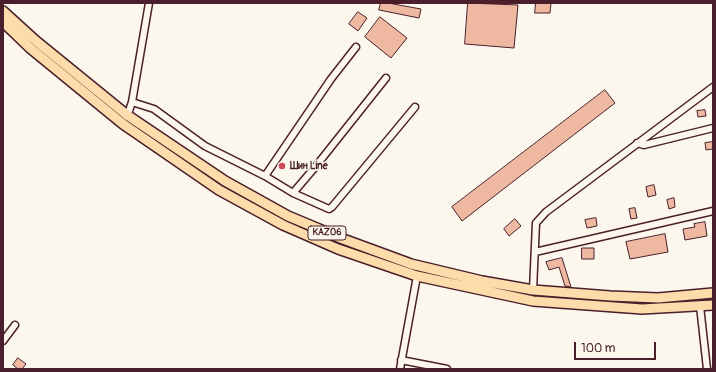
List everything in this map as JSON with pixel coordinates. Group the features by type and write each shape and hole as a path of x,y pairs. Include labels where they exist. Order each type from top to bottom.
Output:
{"highway":[{"name":"KАZ06","path":"3,11 125,120 260,201 307,224 343,239 411,264 482,281 533,290 658,298 713,293"},
{"name":"KАZ06","path":"3,22 30,48 219,190 254,210 302,234 338,249 417,276 533,301 642,309 713,305"}],"street":[{"path":"125,120 132,102 149,3"},
{"path":"265,176 356,46"},
{"path":"293,193 386,78"},
{"path":"533,290 536,223 546,212 713,87"},
{"path":"132,102 154,109 205,146 265,176 293,193 329,209 415,107"},
{"path":"637,143 644,145 713,128"},
{"path":"535,252 713,211"},
{"path":"400,369 417,276"},
{"path":"700,306 707,369"},
{"path":"3,341 15,325"},
{"path":"401,360 447,369"}],"building":[{"path":"381,3 421,9 419,18 379,10"},
{"path":"468,3 518,5 514,48 465,44"},
{"path":"536,3 551,3 550,13 535,13"},
{"path":"358,12 367,18 358,31 349,24"},
{"path":"380,17 407,38 391,58 365,37"},
{"path":"605,90 615,103 462,221 452,207"},
{"path":"705,110 706,116 698,117 697,111"},
{"path":"713,142 713,149 706,150 705,143"},
{"path":"654,185 656,195 648,197 646,187"},
{"path":"674,198 675,207 669,209 667,200"},
{"path":"635,208 637,218 631,219 629,209"},
{"path":"596,218 597,226 587,228 585,220"},
{"path":"515,219 521,226 509,236 504,229"},
{"path":"705,222 707,236 685,240 683,229 695,227 694,224"},
{"path":"665,234 668,252 630,259 626,242"},
{"path":"582,248 594,248 594,259 582,259"},
{"path":"562,258 571,287 565,286 559,267 549,270 546,262"},
{"path":"18,358 26,364 22,369 18,369 13,365"}],"place":[{"name":"Шин Line","path":"282,166"}]}
